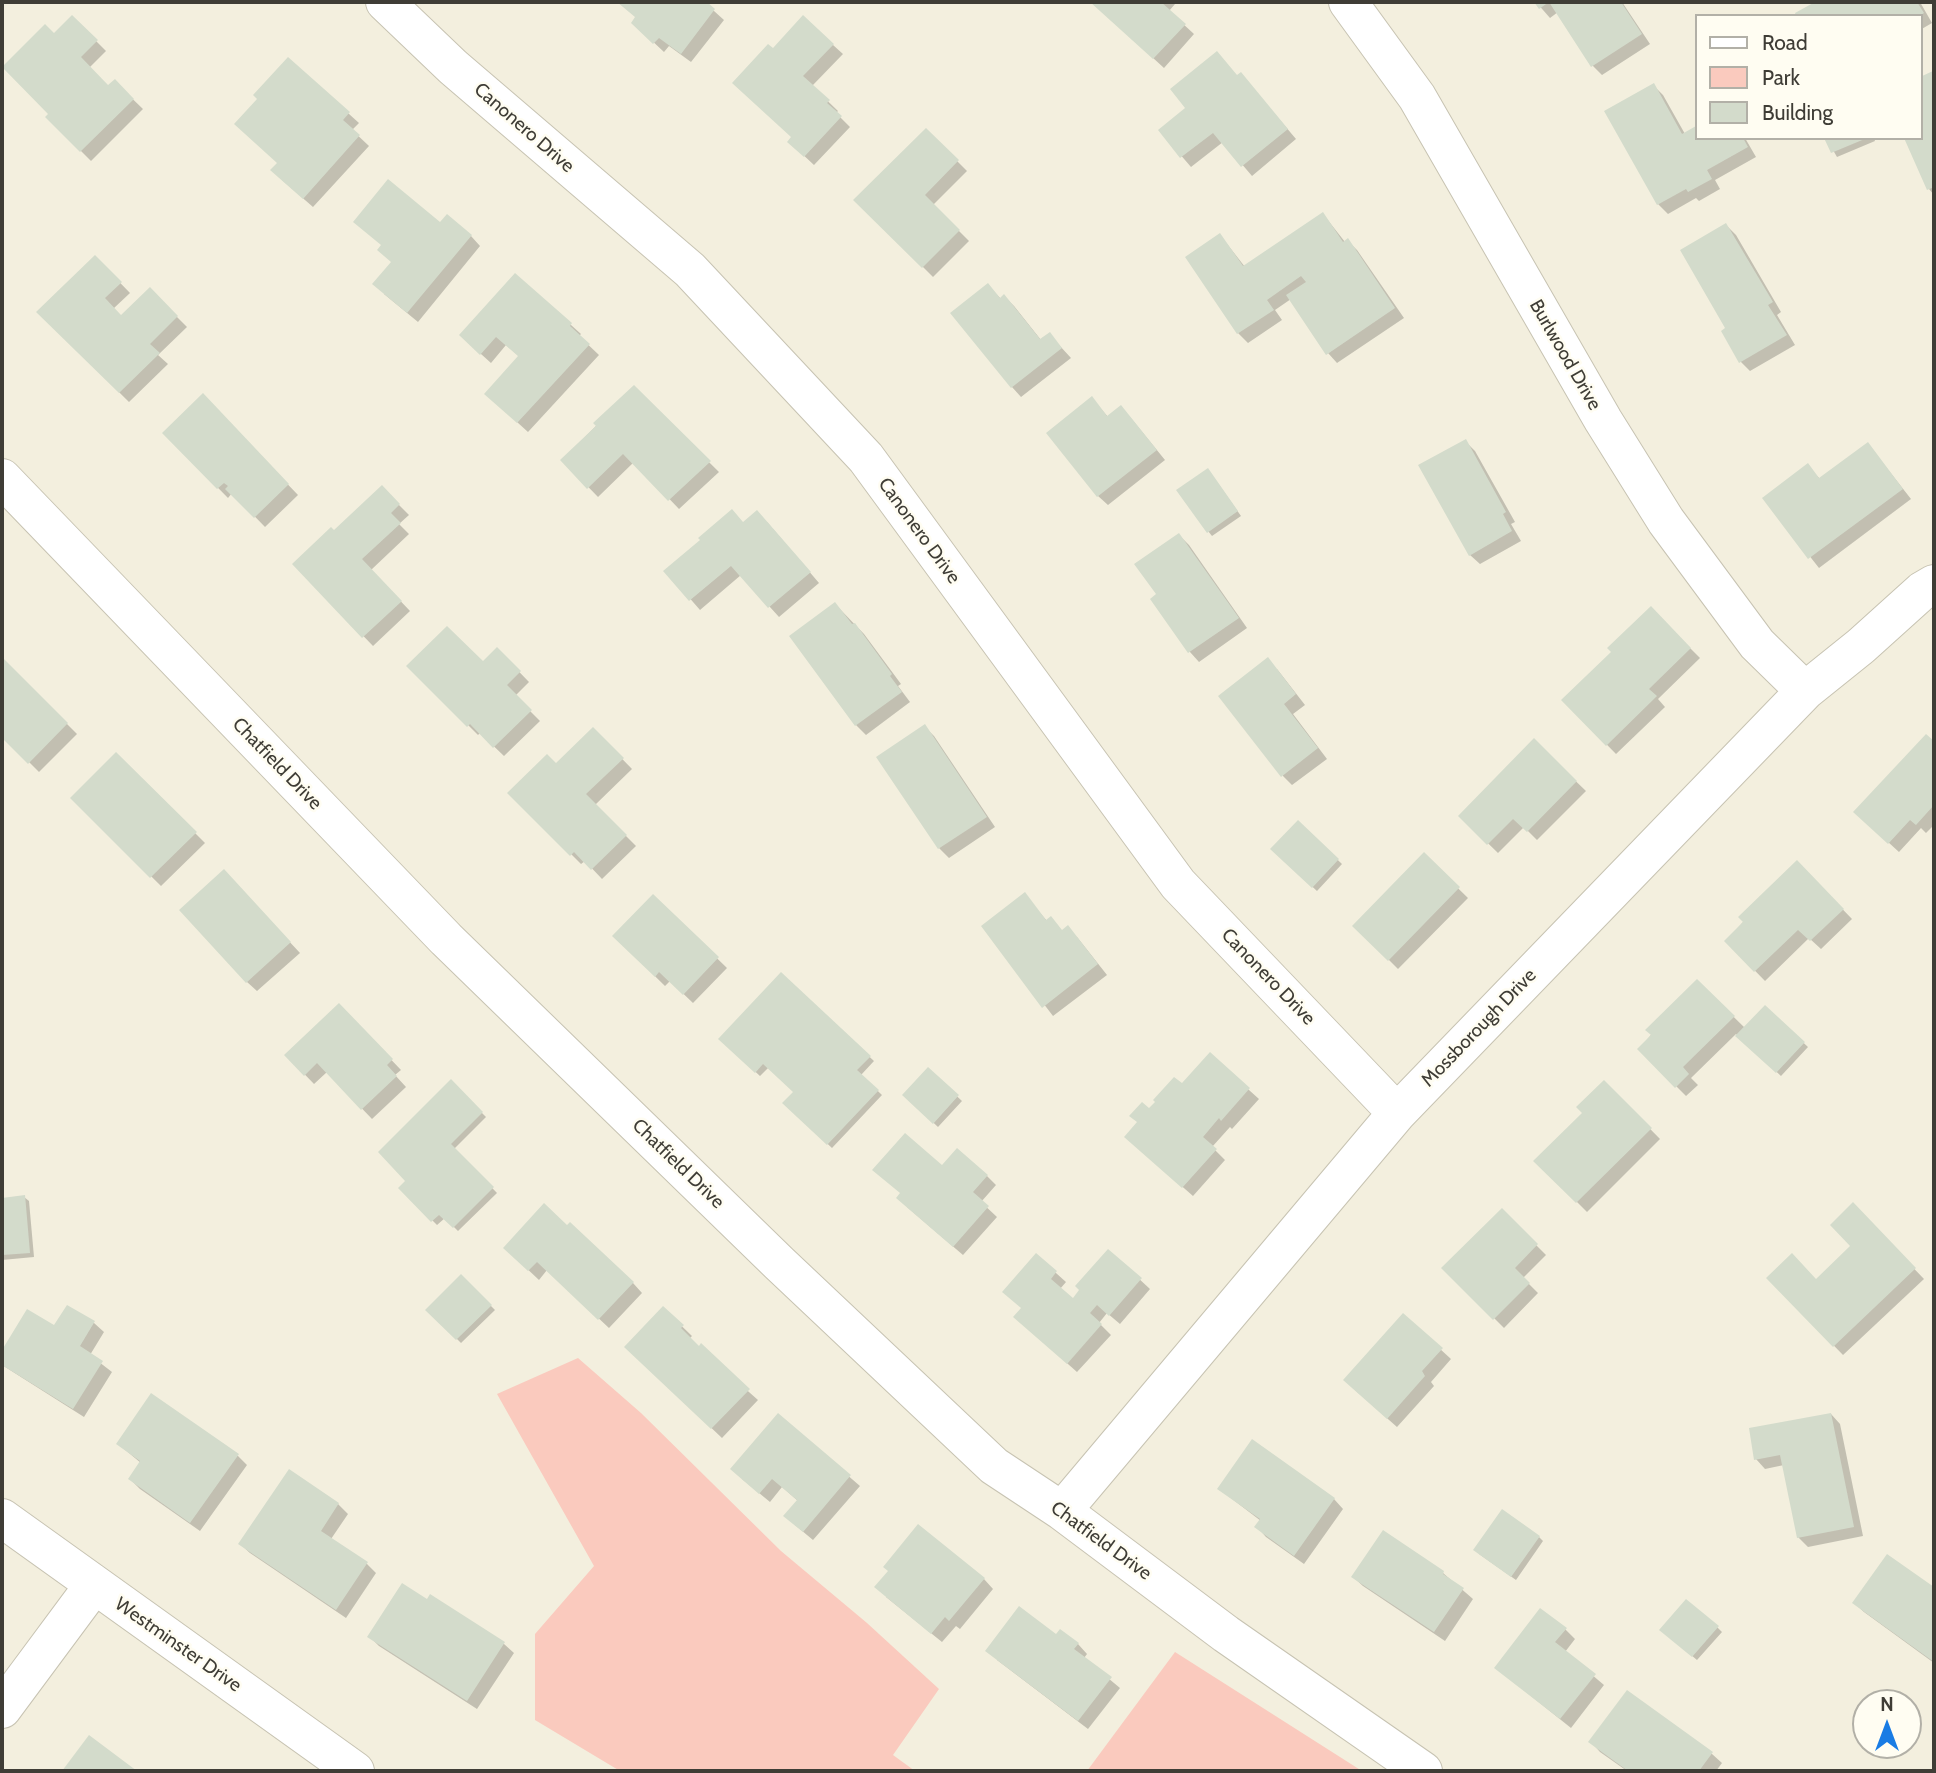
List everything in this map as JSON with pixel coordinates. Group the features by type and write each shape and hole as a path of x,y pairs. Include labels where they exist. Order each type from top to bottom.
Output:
{"street":[{"name":"Canonero Drive","path":"386,2 453,67 690,270 866,458 1178,884 1397,1113"},
{"name":"Burlwood Drive","path":"1348,2 1416,97 1603,419 1666,521 1757,644 1805,691"},
{"name":"Chatfield Drive","path":"2,478 446,939 779,1263 994,1466 1062,1511 1226,1634 1423,1771"},
{"name":"Mossborough Drive","path":"1062,1511 1397,1113 1805,691 1861,646 1922,591 1934,584"},
{"name":"Westminster Drive","path":"2,1518 355,1771"},
{"path":"2,1709 94,1585"}],"green space":[{"path":"578,1358 641,1413 781,1551 867,1623 939,1689 893,1755 915,1771 620,1771 535,1720 535,1634 594,1566 497,1394"},
{"path":"1175,1652 1362,1771 1087,1771"}],"building":[{"path":"617,2 707,2 715,9 681,54 659,38 653,44 631,23 635,17"},
{"path":"1090,2 1161,2 1186,24 1153,59"},
{"path":"1534,2 1549,2 1539,9"},
{"path":"1549,2 1621,2 1642,34 1591,67"},
{"path":"1815,2 1917,2 1924,13 1922,14 1795,13"},
{"path":"72,15 98,40 81,57 108,85 115,79 134,99 80,152 45,117 48,114 2,67 45,24 54,33"},
{"path":"803,15 834,44 803,76 830,100 827,103 842,116 804,157 787,142 791,137 732,83 768,44 773,48"},
{"path":"1217,51 1237,75 1241,72 1288,129 1241,167 1213,133 1180,158 1158,130 1185,108 1170,89"},
{"path":"288,57 350,112 343,120 360,135 303,199 270,170 277,163 234,124 257,99 253,95"},
{"path":"1933,71 1934,187 1927,190 1905,140 1922,140 1922,76"},
{"path":"1654,83 1682,134 1694,127 1694,140 1744,140 1748,147 1707,170 1712,179 1657,205 1604,111"},
{"path":"926,128 959,160 925,195 960,230 922,268 853,200"},
{"path":"1825,140 1862,140 1831,153"},
{"path":"388,179 440,222 447,214 472,235 407,313 372,284 391,262 377,250 381,245 353,222"},
{"path":"1323,212 1343,242 1348,238 1395,308 1326,355 1286,295 1306,282 1301,276 1267,300 1274,310 1237,334 1185,257 1220,233 1243,266"},
{"path":"1726,223 1773,302 1768,305 1787,335 1739,363 1721,331 1725,328 1680,250"},
{"path":"95,255 122,282 105,298 121,315 150,287 178,316 150,344 160,353 119,393 36,312"},
{"path":"515,273 572,323 570,326 590,344 517,423 484,394 518,356 496,337 480,355 459,335"},
{"path":"988,283 1000,298 1004,294 1040,339 1050,332 1062,348 1011,388 950,313"},
{"path":"634,385 711,461 668,501 623,454 587,489 560,460 596,426 593,423"},
{"path":"203,393 289,484 254,518 225,489 228,486 224,483 217,489 162,433"},
{"path":"1092,396 1107,416 1121,405 1157,450 1097,497 1046,433"},
{"path":"1466,439 1506,512 1503,514 1512,531 1469,556 1418,465"},
{"path":"1868,442 1903,489 1808,559 1762,498 1808,463 1819,478"},
{"path":"1208,468 1238,511 1207,533 1176,490"},
{"path":"382,485 400,504 391,513 401,523 362,559 402,601 362,638 292,564 331,527 334,530"},
{"path":"732,509 743,522 757,510 811,572 768,608 731,566 689,601 663,571"},
{"path":"1179,533 1239,618 1188,653 1150,599 1156,594 1134,564"},
{"path":"835,602 852,624 855,623 902,692 855,726 789,636"},
{"path":"1651,606 1691,648 1649,689 1657,696 1606,746 1561,700 1611,652 1607,648"},
{"path":"447,626 483,661 497,647 521,671 507,685 532,710 493,748 470,724 467,727 406,666"},
{"path":"2,657 68,723 28,764 2,738"},
{"path":"1268,657 1296,694 1284,704 1318,748 1281,777 1218,696"},
{"path":"925,724 987,817 938,849 876,757"},
{"path":"593,727 624,758 586,794 627,835 591,870 574,852 570,856 507,793 547,754 556,763"},
{"path":"1926,734 1934,741 1934,805 1916,825 1910,820 1888,844 1853,812"},
{"path":"1534,738 1577,781 1527,832 1513,819 1487,845 1458,816"},
{"path":"116,752 197,832 150,878 70,798"},
{"path":"1298,820 1339,859 1312,888 1270,849"},
{"path":"1424,852 1460,887 1388,961 1352,926"},
{"path":"1797,860 1844,909 1810,941 1798,930 1754,972 1724,941 1743,922 1738,917"},
{"path":"224,869 291,942 246,983 179,910"},
{"path":"1025,892 1046,920 1051,916 1062,930 1068,925 1098,964 1042,1008 981,926"},
{"path":"653,894 719,957 683,995 659,972 655,977 612,936"},
{"path":"781,972 871,1056 857,1070 879,1090 827,1145 782,1103 793,1092 763,1064 755,1073 718,1039"},
{"path":"1697,979 1735,1016 1683,1067 1689,1074 1675,1088 1637,1049 1651,1035 1645,1030"},
{"path":"339,1003 393,1059 387,1065 397,1076 361,1110 317,1063 304,1076 284,1055"},
{"path":"1765,1005 1805,1042 1776,1073 1735,1036"},
{"path":"1210,1052 1250,1088 1203,1137 1217,1149 1182,1188 1124,1137 1137,1122 1129,1116 1142,1102 1149,1108 1174,1077 1182,1083"},
{"path":"928,1067 959,1095 933,1124 902,1095"},
{"path":"451,1079 483,1112 451,1144 494,1187 453,1228 439,1215 431,1222 398,1188 405,1181 378,1152"},
{"path":"1604,1080 1652,1128 1576,1203 1533,1161 1582,1113 1576,1107"},
{"path":"905,1133 942,1165 957,1148 988,1175 973,1192 989,1206 953,1247 896,1198 900,1193 872,1170"},
{"path":"25,1195 30,1253 2,1255 2,1198"},
{"path":"1853,1202 1916,1268 1833,1347 1766,1278 1792,1253 1816,1279 1850,1246 1830,1225"},
{"path":"544,1203 567,1225 570,1222 634,1282 598,1320 537,1262 528,1271 503,1248"},
{"path":"1502,1208 1538,1244 1515,1268 1530,1283 1493,1320 1441,1268"},
{"path":"1108,1249 1142,1278 1109,1316 1097,1305 1090,1313 1102,1324 1067,1364 1013,1317 1021,1308 1002,1292 1036,1253 1057,1271 1051,1279 1073,1298 1079,1290 1075,1286"},
{"path":"461,1274 492,1305 456,1340 425,1310"},
{"path":"67,1305 95,1321 80,1346 103,1361 73,1409 2,1365 2,1350 27,1309 54,1325"},
{"path":"663,1306 684,1325 681,1328 699,1346 701,1343 750,1389 711,1429 624,1347"},
{"path":"1403,1313 1443,1348 1422,1371 1425,1376 1387,1419 1343,1380"},
{"path":"151,1393 239,1454 190,1523 128,1479 140,1461 116,1444"},
{"path":"778,1413 851,1475 803,1532 783,1516 797,1500 772,1479 759,1494 730,1469"},
{"path":"1831,1413 1854,1527 1797,1538 1780,1455 1754,1460 1749,1428"},
{"path":"1252,1439 1335,1498 1294,1556 1254,1527 1260,1519 1217,1489"},
{"path":"289,1469 339,1503 321,1531 368,1562 336,1610 238,1544"},
{"path":"1502,1509 1540,1536 1511,1577 1473,1550"},
{"path":"918,1524 985,1578 949,1621 945,1617 931,1634 874,1587 888,1571 883,1567"},
{"path":"1383,1530 1444,1571 1443,1574 1464,1588 1434,1632 1351,1577"},
{"path":"1887,1554 1934,1587 1934,1662 1852,1603"},
{"path":"402,1583 427,1599 430,1594 505,1642 467,1701 367,1637"},
{"path":"1686,1599 1719,1626 1692,1657 1659,1630"},
{"path":"1019,1606 1056,1634 1060,1629 1079,1643 1074,1649 1112,1677 1078,1721 985,1651"},
{"path":"1540,1608 1567,1628 1555,1642 1596,1674 1560,1719 1494,1668"},
{"path":"1627,1690 1713,1752 1699,1771 1628,1771 1588,1742"},
{"path":"89,1735 137,1771 62,1771"}]}
